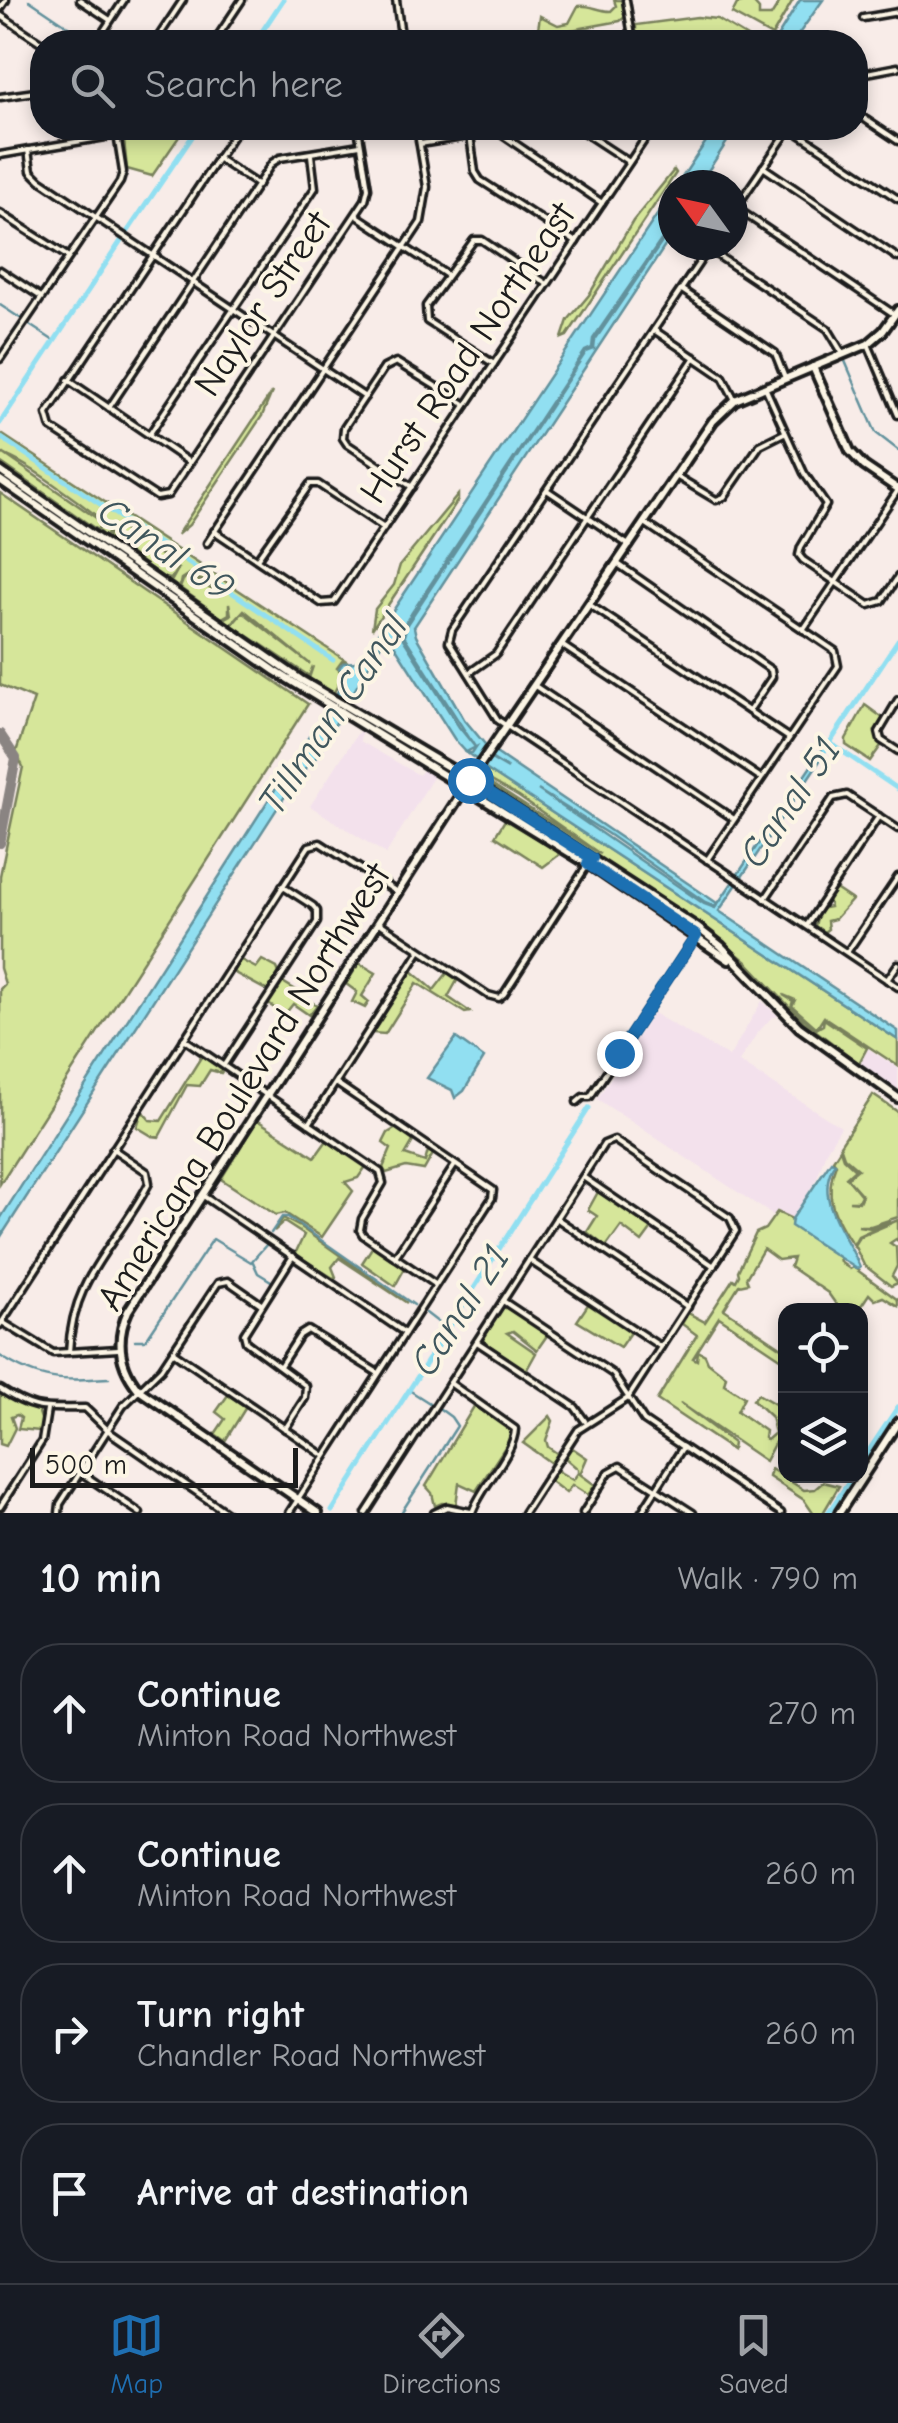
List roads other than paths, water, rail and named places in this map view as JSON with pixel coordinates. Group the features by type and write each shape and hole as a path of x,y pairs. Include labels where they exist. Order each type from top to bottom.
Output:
{"main road":[{"path":"736,400 868,344 896,312"},
{"path":"812,367 850,451 864,466 898,489"},
{"name":"Americana Boulevard Northwest","path":"318,1513 140,1390 126,1370 120,1348 123,1323 475,772 713,422 736,400"},
{"path":"0,471 323,698"},
{"path":"0,480 323,698 468,784 721,946 799,1027 898,1098"},
{"path":"590,861 756,983"},
{"path":"839,1513 898,1422"}],"street":[{"path":"6,0 0,12 30,34"},
{"path":"80,0 110,20"},
{"path":"104,30 124,0"},
{"path":"163,30 184,0"},
{"path":"222,30 242,0"},
{"path":"396,0 400,30"},
{"path":"626,0 631,30"},
{"path":"862,18 898,12"},
{"path":"868,73 898,68"},
{"path":"0,97 30,93"},
{"path":"868,120 898,141"},
{"path":"0,155 87,140"},
{"path":"0,358 122,172 118,140"},
{"path":"190,462 68,380 230,140"},
{"name":"Naylor Street","path":"68,380 46,420 52,428 152,496 168,495 368,195 360,140"},
{"path":"206,543 421,222 427,187 419,140"},
{"path":"420,144 445,140"},
{"path":"471,140 475,172 480,180 576,242"},
{"path":"509,140 602,203"},
{"path":"595,140 630,162"},
{"name":"Hurst Road Northeast","path":"256,560 328,604 337,598 644,140"},
{"path":"748,190 782,140"},
{"path":"808,140 898,199"},
{"path":"109,408 272,163 280,158 360,144"},
{"path":"28,150 31,170 37,176 365,397"},
{"path":"149,435 314,188 311,154"},
{"path":"217,158 258,185"},
{"path":"763,168 898,258"},
{"path":"0,213 69,257"},
{"path":"356,216 446,276"},
{"path":"748,219 896,312"},
{"path":"494,364 425,317 426,306 468,244 482,240 547,284"},
{"path":"702,260 448,638 494,715 508,727 898,987"},
{"path":"729,260 828,329 843,354"},
{"path":"0,270 42,297"},
{"path":"682,290 775,353 786,378"},
{"path":"654,330 723,377 736,400"},
{"path":"0,339 9,345"},
{"path":"868,344 898,415"},
{"path":"468,674 493,658 694,357"},
{"path":"412,487 343,438 344,428 384,368 396,362 466,406"},
{"path":"888,390 898,384"},
{"path":"765,387 804,472 826,505 799,555 869,605 882,602 898,577"},
{"path":"676,476 716,500 724,497 760,445 785,433"},
{"path":"214,532 256,560 310,484 318,484 384,528"},
{"path":"804,630 898,489"},
{"path":"547,490 630,546"},
{"path":"645,524 804,630 838,658 838,666 708,860"},
{"path":"618,564 771,670 772,678 748,711"},
{"path":"590,605 789,738"},
{"path":"562,646 762,778"},
{"path":"536,686 734,819"},
{"path":"898,700 878,732 881,740 898,751"},
{"path":"765,899 839,794 898,829"},
{"path":"806,926 879,816"},
{"path":"120,1348 44,1350 1,1323 305,850 314,842 397,892"},
{"path":"378,922 488,996 499,998 590,861"},
{"path":"846,953 898,876"},
{"path":"224,1066 317,922 313,906 282,886"},
{"path":"578,1102 590,1097 696,936"},
{"path":"309,1124 420,950"},
{"path":"888,980 898,964"},
{"path":"184,1039 380,1172 383,1183 360,1230 363,1236 436,1284"},
{"path":"289,1513 492,1198 493,1190 336,1083"},
{"path":"366,1513 582,1177 609,1140 614,1140 730,1218 736,1226 628,1398 578,1430 524,1513"},
{"path":"68,1352 78,1296 149,1182 147,1172 113,1149"},
{"path":"395,1257 456,1164"},
{"path":"582,1177 714,1266"},
{"path":"202,1195 405,1333"},
{"path":"556,1218 688,1306"},
{"path":"285,1429 308,1391 303,1382 246,1342 244,1334 293,1256"},
{"path":"530,1260 661,1348"},
{"path":"58,1512 107,1430 173,1352 218,1284 228,1281 261,1304"},
{"path":"503,1300 609,1371 644,1421 780,1513"},
{"path":"280,1366 300,1335 308,1330 379,1374"},
{"path":"477,1342 575,1407 586,1422"},
{"path":"173,1352 326,1456"},
{"path":"434,1513 447,1507 472,1513 478,1495 512,1443 515,1429 450,1383"},
{"path":"0,1389 47,1410 84,1408 107,1430 226,1513"},
{"path":"0,1507 42,1441 47,1410"},
{"path":"641,1513 684,1448"},
{"path":"583,1513 617,1466 625,1467 693,1513"},
{"path":"80,1472 140,1513"}],"water":[{"path":"800,0 823,0 802,30 781,30"},
{"path":"707,140 728,140 709,170 687,170"},
{"name":"Tillman Canal","path":"658,213 658,245 593,339 592,348 585,351 405,623 402,637 475,747 404,636 407,624 586,352 594,349 595,340 658,248 658,257 414,627 464,719 489,749 480,762 467,753 476,747 466,752 391,640 384,639 315,759 298,776 0,1238 0,1219 342,685 346,674 339,668 362,657"},
{"path":"826,744 819,762 719,911 898,1031 898,1040 484,768 491,759 508,769 491,758 483,764 493,751 717,903 715,906 705,902 538,790 704,904 715,908"},
{"path":"456,1038 484,1058 464,1091 455,1098 452,1090 427,1078"},
{"path":"831,1161 835,1163 829,1176 829,1203 860,1267 857,1269 791,1226"}],"waterway":[{"path":"29,0 74,30"},
{"path":"263,30 283,0"},
{"path":"128,231 190,140"},
{"path":"0,423 121,241"},
{"path":"0,305 23,320"},
{"path":"28,324 54,341"},
{"path":"845,361 876,433 898,450"},
{"name":"Canal 69","path":"0,437 333,660"},
{"name":"Canal 51","path":"825,750 898,640"},
{"path":"830,743 898,789"},
{"name":"Canal 21","path":"332,1511 589,1108"},
{"path":"271,1233 282,1217 288,1217 414,1305"},
{"path":"135,1340 145,1340 149,1335 213,1239 251,1262 267,1244"},
{"path":"253,1262 258,1273 271,1281"},
{"path":"426,1313 448,1330"},
{"path":"0,1356 52,1378 109,1378"},
{"path":"409,1390 431,1404"},
{"path":"868,1452 898,1407"},
{"path":"401,1513 457,1426 440,1409"},
{"path":"828,1513 848,1483"}]}
